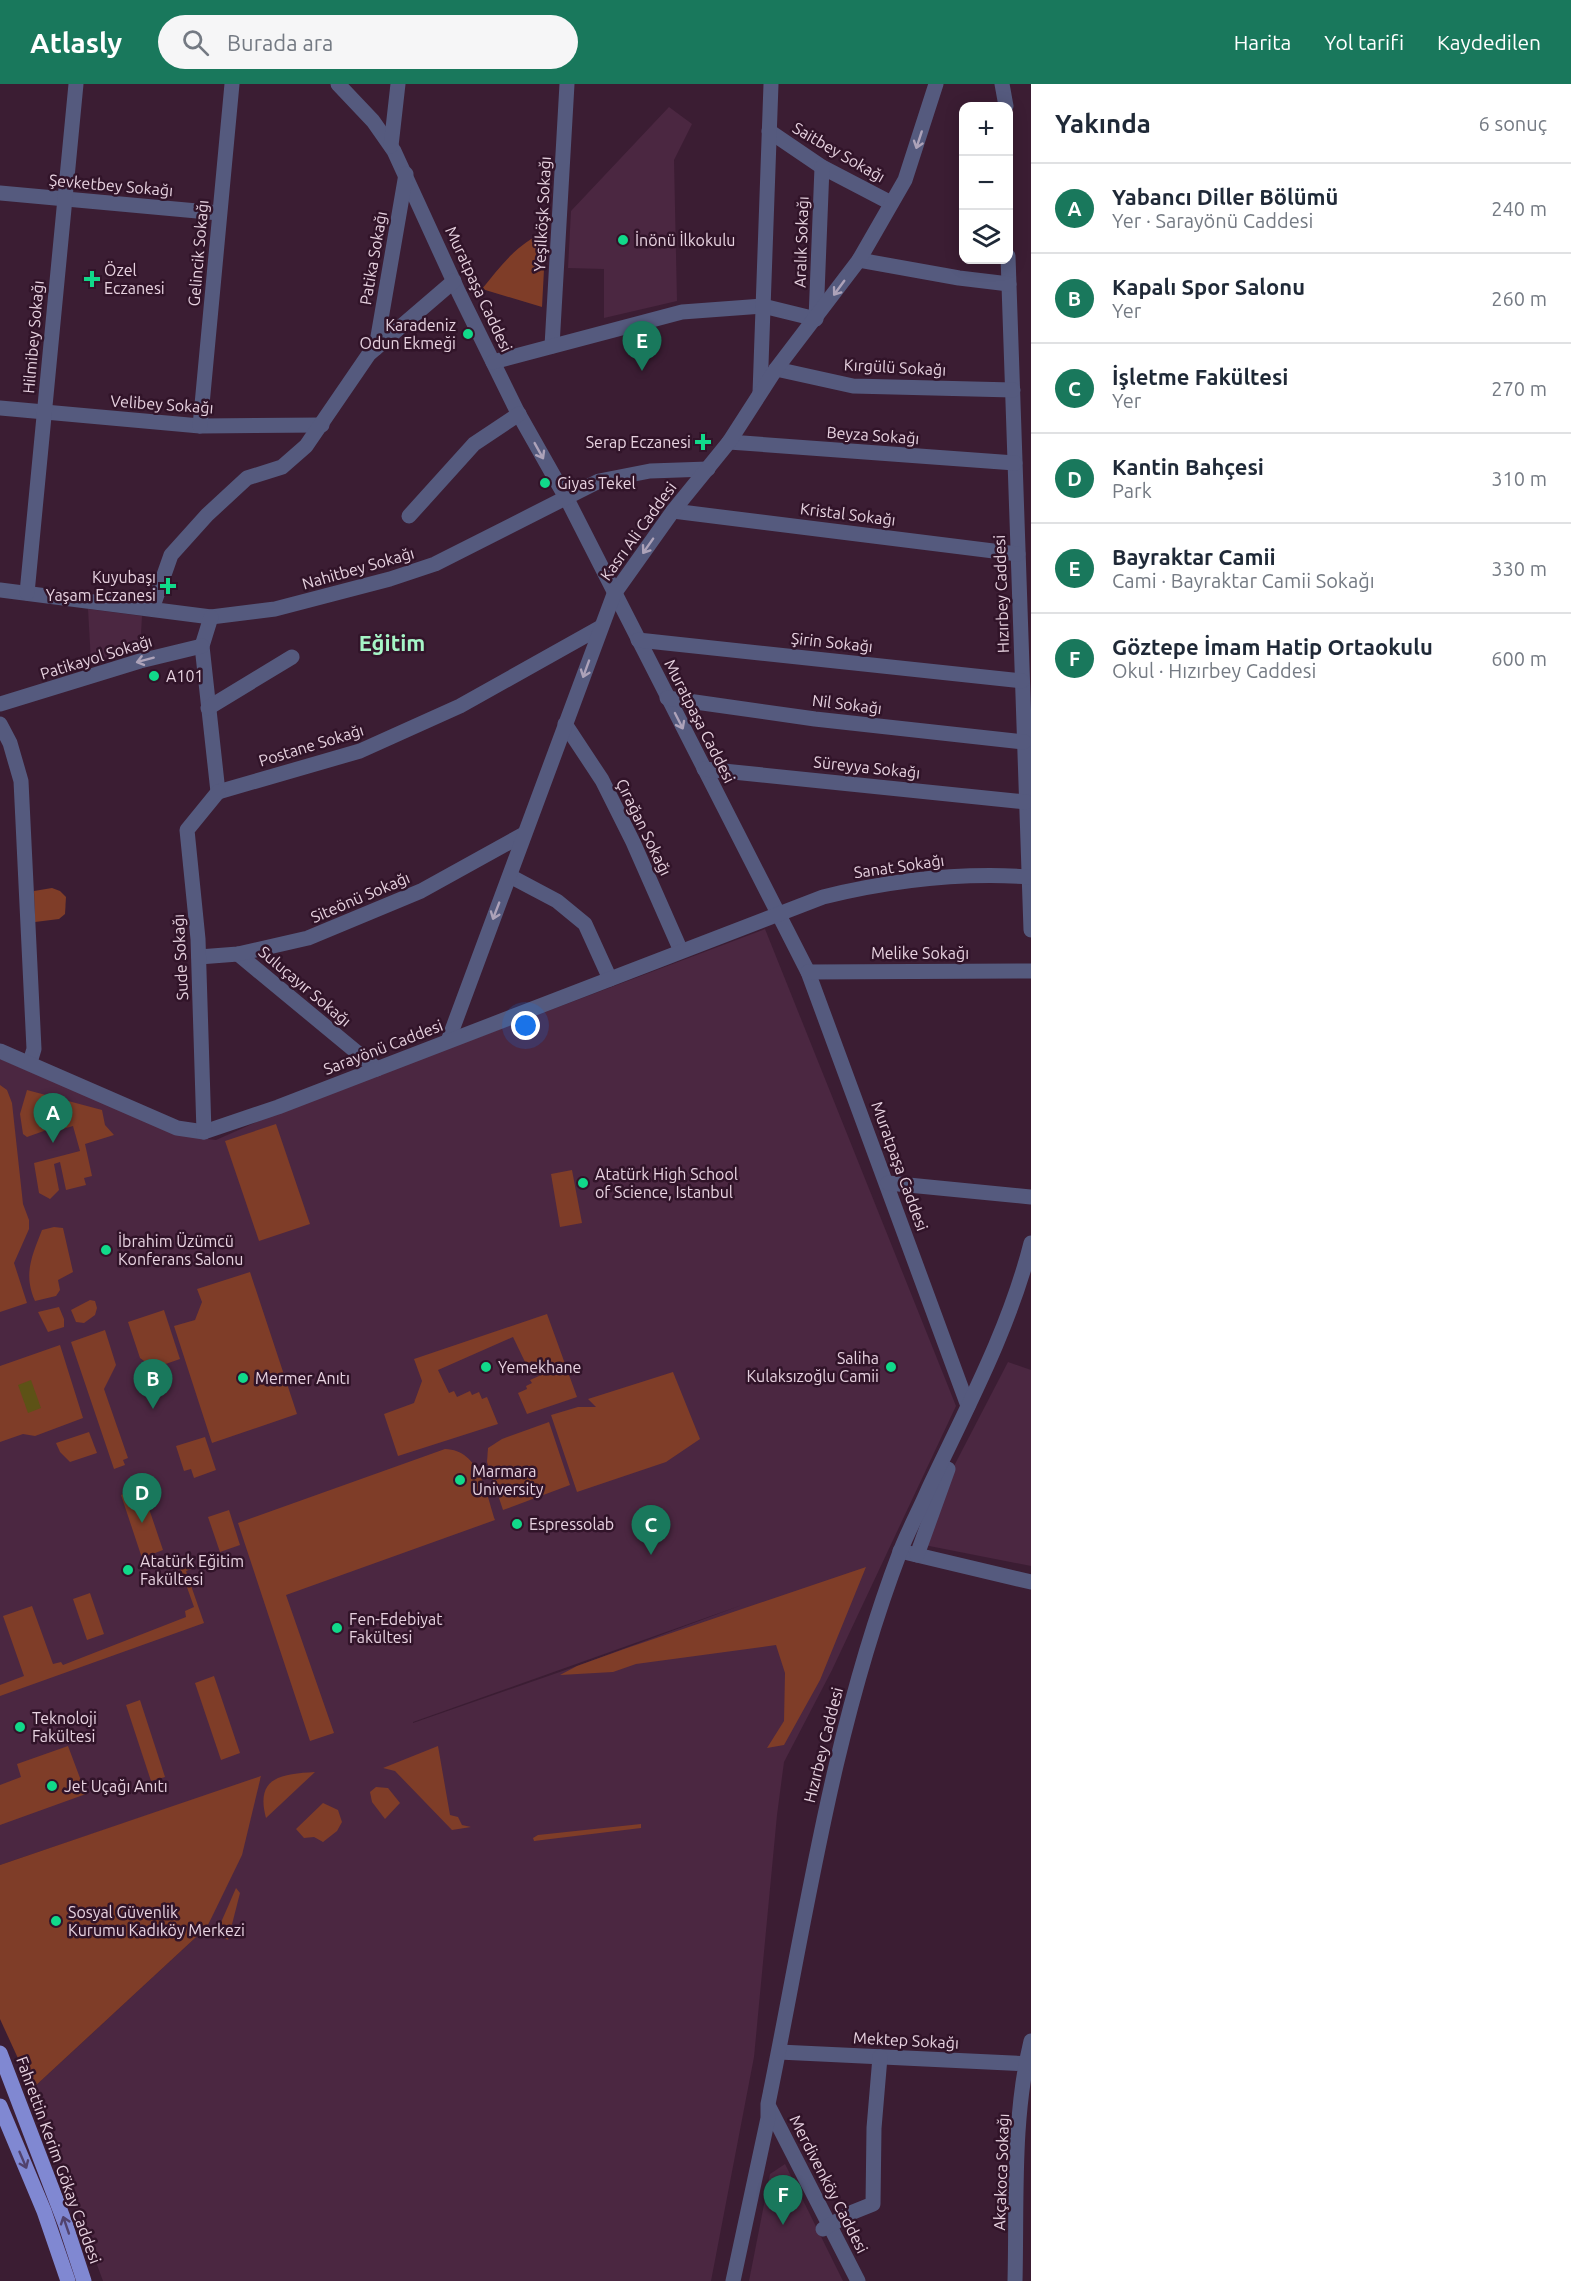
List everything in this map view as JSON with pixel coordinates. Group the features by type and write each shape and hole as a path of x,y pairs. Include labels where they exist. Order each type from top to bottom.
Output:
{"main road":[{"name":"Fahrettin Kerim Gökay Caddesi","path":"0,2052 65,2223 84,2281"},
{"name":"Fahrettin Kerim Gökay Caddesi","path":"0,2106 44,2211 68,2281"}],"street":[{"name":"Hilmibey Sokağı","path":"27,593 76,84"},
{"name":"Gelincik Sokağı","path":"200,426 232,84"},
{"name":"Muratpaşa Caddesi","path":"338,84 370,118 391,146 406,174 454,281 519,414 565,498 808,972 888,1183 965,1401"},
{"path":"391,146 398,84"},
{"name":"Yeşilköşk Sokağı","path":"552,346 567,84"},
{"path":"760,394 771,84"},
{"path":"1002,84 1005,102"},
{"name":"Kasrı Ali Caddesi","path":"448,1041 614,594 673,510 729,442 776,369 859,260 905,180 938,85"},
{"path":"370,118 395,107"},
{"name":"Saitbey Sokağı","path":"769,131 822,166 891,203"},
{"name":"Aralık Sokağı","path":"816,319 822,166"},
{"name":"Patika Sokağı","path":"376,348 406,174"},
{"name":"Şevketbey Sokağı","path":"0,193 219,213"},
{"path":"859,260 959,278 1009,284"},
{"name":"Hızırbey Caddesi","path":"1008,264 1031,930"},
{"name":"Patikayol Sokağı","path":"152,609 171,555 200,523 247,478 282,468 306,446 369,354 454,281"},
{"path":"493,362 682,312 763,306 816,319"},
{"name":"Kırgülü Sokağı","path":"776,369 853,386 1013,390"},
{"name":"Velibey Sokağı","path":"0,408 200,426 322,425"},
{"path":"409,516 474,444 519,414"},
{"name":"Beyza Sokağı","path":"729,442 1015,463"},
{"name":"Nahitbey Sokağı","path":"0,590 211,617 275,609 390,579 435,564 599,481 639,472 708,469"},
{"name":"Kristal Sokağı","path":"673,510 1018,554"},
{"path":"211,617 202,646 218,792"},
{"name":"Postane Sokağı","path":"218,792 360,751 460,705 602,627"},
{"name":"Şirin Sokağı","path":"638,640 1022,681"},
{"name":"Patikayol Sokağı","path":"0,704 140,661 202,646"},
{"path":"208,708 292,657"},
{"name":"Nil Sokağı","path":"667,698 815,719 1024,742"},
{"path":"0,724 10,743 21,781 34,1048 30,1062"},
{"name":"Çırağan Sokağı","path":"566,724 602,780 633,842 681,951"},
{"name":"Süreyya Sokağı","path":"704,769 1026,802"},
{"name":"Sude Sokağı","path":"204,1132 199,957 187,830 218,792"},
{"name":"Siteönü Sokağı","path":"199,957 238,954 308,938 421,891 524,834"},
{"path":"510,876 556,901 585,924 610,979"},
{"name":"Sanat Sokağı","path":"778,914 824,897 879,883 950,876 1030,877"},
{"name":"Sarayönü Caddesi","path":"0,1051 30,1062 177,1128 204,1132 278,1107 778,914"},
{"name":"Suluçayır Sokağı","path":"238,954 377,1069"},
{"name":"Melike Sokağı","path":"808,972 1031,971"},
{"path":"888,1183 1031,1197"},
{"name":"Hızırbey Caddesi","path":"733,2281 768,2111 808,1892 846,1718 900,1551 965,1401 1020,1286 1031,1243"},
{"name":"Hızırbey Caddesi","path":"932,1461 965,1401"},
{"path":"916,1555 948,1469"},
{"path":"900,1551 1031,1582"},
{"name":"Akçakoca Sokağı","path":"1015,2281 1020,2124 1031,2042"},
{"name":"Mektep Sokağı","path":"779,2052 1028,2064"},
{"path":"826,2227 873,2204 874,2128 880,2057"},
{"path":"768,2111 826,2227 849,2281"},
{"name":"Merdivenköy Caddesi","path":"826,2227 858,2281"}],"shaded area":[{"name":"İnönü İlkokulu","path":"669,107 692,124 674,160 677,301 604,318 604,269 568,268 571,211"},
{"path":"546,232 542,307 482,289 518,249 526,242"},
{"path":"88,609 142,616 140,651 91,662"},
{"path":"52,888 60,891 66,897 65,914 59,919 35,922 34,891"},
{"path":"765,929 956,1406 832,1670 784,1762 754,2057 711,2281 103,2281 32,2089 207,1927 261,1777 0,1865 0,1059 165,1128 198,1138 216,1140 275,1114","holes":["742,1605 577,1666 413,1723"]},
{"path":"0,1085 7,1090 12,1103 23,1204 29,1220 29,1229 14,1263 27,1303 0,1312"},
{"path":"27,1090 102,1110 105,1125 114,1135 85,1144 92,1176 84,1178 86,1185 66,1190 60,1162 54,1164 59,1190 50,1199 39,1193 34,1163 80,1151 73,1126 56,1131 55,1127 27,1137 23,1134 20,1114"},
{"path":"276,1124 310,1224 259,1241 225,1141"},
{"path":"572,1170 582,1223 560,1227 551,1174"},
{"path":"54,1227 63,1228 73,1272 58,1280 60,1290 56,1296 35,1301 29,1274 32,1257 42,1230"},
{"path":"250,1272 297,1414 212,1443 174,1326 195,1320 202,1302 197,1289"},
{"path":"90,1300 95,1301 97,1308 95,1315 84,1323 76,1322 71,1310"},
{"path":"59,1307 64,1319 64,1327 48,1332 38,1312"},
{"path":"164,1310 180,1359 154,1368 140,1358 128,1322"},
{"path":"547,1314 577,1397 527,1414 518,1393 527,1389 526,1386 532,1383 530,1380 539,1376 532,1361 526,1364 513,1337 438,1370 449,1393 454,1391 457,1397 470,1391 472,1395 479,1392 482,1399 487,1397 498,1424 398,1456 384,1414 414,1403 422,1381 414,1359"},
{"path":"105,1330 116,1365 104,1389 128,1458 123,1460 125,1465 114,1469 71,1342"},
{"path":"60,1345 83,1418 35,1436 23,1434 0,1442 0,1366"},
{"path":"1008,1362 1031,1370 1031,1566 914,1543"},
{"path":"673,1372 700,1439 666,1462 577,1492 551,1415 578,1407 596,1407 588,1399"},
{"path":"31,1380 41,1408 28,1413 18,1385"},
{"path":"549,1422 570,1485 503,1510 487,1462 488,1448 502,1439"},
{"path":"89,1432 97,1453 70,1462 60,1452 56,1443"},
{"path":"205,1437 216,1470 194,1478 191,1469 184,1471 176,1446"},
{"path":"445,1449 457,1451 474,1465 480,1475 495,1520 286,1595 334,1733 310,1741 238,1523"},
{"path":"143,1491 163,1550 142,1558 121,1495 126,1493 128,1496"},
{"path":"229,1510 240,1545 220,1552 208,1517"},
{"path":"189,1554 194,1568 186,1571 204,1623 0,1696 0,1685 24,1676 3,1616 32,1606 53,1664 61,1662 63,1665 186,1617 185,1611 194,1607 178,1562 182,1560 181,1557"},
{"path":"866,1567 820,1680 784,1745 767,1748 784,1721 785,1673 776,1645 636,1664 613,1672 560,1675 577,1666 627,1648"},
{"path":"90,1593 104,1634 87,1640 73,1599"},
{"path":"214,1676 240,1753 221,1760 195,1683"},
{"path":"140,1700 165,1777 151,1781 126,1705"},
{"path":"68,1746 86,1794 0,1825 0,1785 21,1777 17,1764"},
{"path":"438,1746 450,1815 458,1817 462,1825 471,1827 452,1830 395,1771 383,1768"},
{"path":"315,1772 266,1818 264,1794 274,1780 291,1774"},
{"path":"261,1776 242,1855 207,1927 32,2089 0,2019 0,1865"},
{"path":"376,1787 388,1788 400,1803 385,1819 372,1802 370,1792"},
{"path":"323,1803 338,1810 342,1822 337,1831 323,1842 314,1837 304,1838 296,1829"},
{"path":"641,1824 641,1828 534,1841 533,1838 538,1835"},
{"path":"236,1888 240,1893 228,1940 216,1934"},
{"path":"785,2164 843,2281 749,2281 770,2174"}],"place":[{"name":"İnönü İlkokulu","path":"623,240"},
{"name":"Özel Eczanesi","path":"92,279"},
{"name":"Karadeniz Odun Ekmeği","path":"468,334"},
{"name":"Bayraktar Camii","path":"642,371"},
{"name":"Serap Eczanesi","path":"703,442"},
{"name":"Giyas Tekel","path":"545,483"},
{"name":"Kuyubaşı Yaşam Eczanesi","path":"168,586"},
{"name":"A101","path":"154,676"},
{"name":"Yabancı Diller Bölümü","path":"53,1143"},
{"name":"Atatürk High School of Science, Istanbul","path":"583,1183"},
{"name":"İbrahim Üzümcü Konferans Salonu","path":"106,1250"},
{"name":"Yemekhane","path":"486,1367"},
{"name":"Saliha Kulaksızoğlu Camii","path":"891,1367"},
{"name":"Mermer Anıtı","path":"243,1378"},
{"name":"Kapalı Spor Salonu","path":"153,1409"},
{"name":"Marmara University","path":"460,1480"},
{"name":"Kantin Bahçesi","path":"142,1523"},
{"name":"Espressolab","path":"517,1524"},
{"name":"İşletme Fakültesi","path":"651,1555"},
{"name":"Atatürk Eğitim Fakültesi","path":"128,1570"},
{"name":"Fen-Edebiyat Fakültesi","path":"337,1628"},
{"name":"Teknoloji Fakültesi","path":"20,1727"},
{"name":"Jet Uçağı Anıtı","path":"52,1786"},
{"name":"Sosyal Güvenlik Kurumu Kadıköy Merkezi","path":"56,1921"},
{"name":"Göztepe İmam Hatip Ortaokulu","path":"783,2225"}],"district":[{"name":"Eğitim","path":"392,643"}]}
